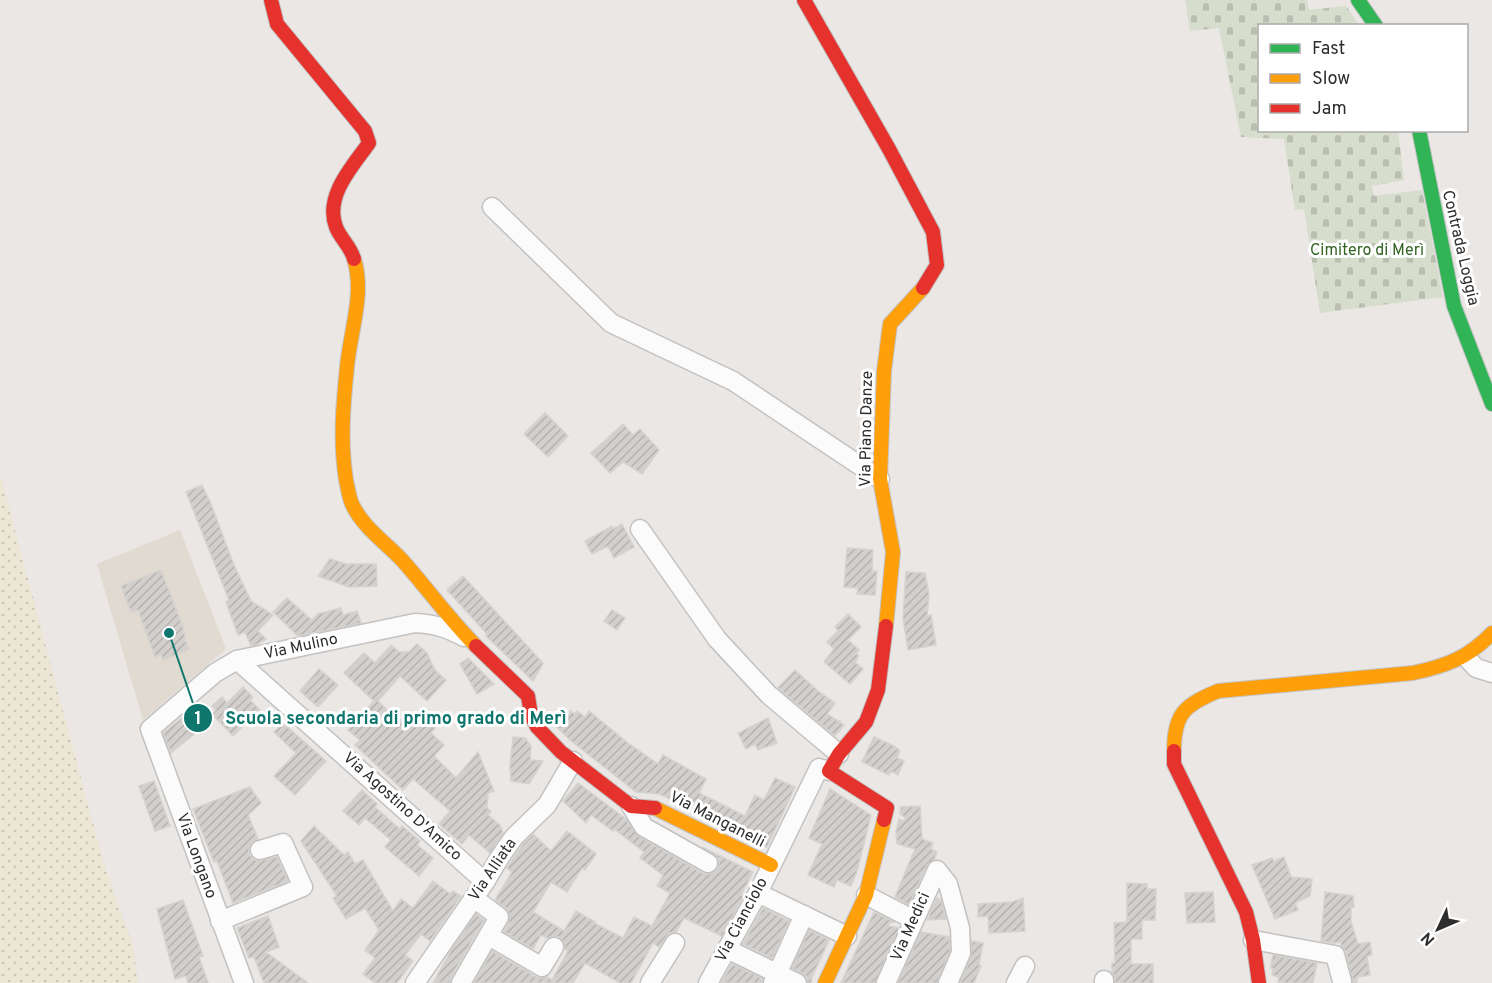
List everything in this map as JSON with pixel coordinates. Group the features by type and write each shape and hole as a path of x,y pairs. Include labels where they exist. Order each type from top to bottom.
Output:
{"street":[{"name":"Via Manganelli","path":"272,0 277,24 365,131 369,143 345,177 336,194 333,211 336,227 352,251 358,270 358,292 347,364 342,431 344,466 353,506 368,526 400,558 472,642 528,696 531,715 537,727 573,761 631,806 654,807 771,865"},
{"name":"Via Piano Danze","path":"804,0 889,149 933,232 938,265 926,285 890,324 884,371 880,479 893,552 890,601 878,690 866,722 839,754 830,771"},
{"path":"1358,0 1375,24"},
{"name":"Contrada Loggia","path":"1419,132 1454,306 1492,404"},
{"path":"492,207 611,323 733,381 880,479"},
{"path":"640,529 717,639 769,695 839,754"},
{"name":"Via Mulino","path":"150,729 215,673 237,660 415,623 432,624 451,630 472,642"},
{"path":"1259,983 1253,940 1246,912 1174,764 1173,739 1176,723 1183,712 1197,699 1218,692 1435,669 1466,657 1492,633"},
{"path":"1466,657 1476,668 1492,673"},
{"name":"Via Agostino D'Amico","path":"237,660 485,882"},
{"name":"Via Longano","path":"150,729 244,983"},
{"name":"Via Alliata","path":"415,983 514,837 547,805 573,761"},
{"name":"Via Cianciolo","path":"708,983 758,893 819,768 830,771"},
{"path":"825,983 866,895 887,808 830,771"},
{"path":"631,806 644,826 708,863"},
{"path":"220,921 303,887 283,843 260,850"},
{"name":"Via Medici","path":"886,983 937,870 948,884 960,928 961,953 948,983"},
{"path":"758,893 847,936"},
{"path":"866,895 914,920"},
{"path":"461,983 500,917 474,898"},
{"path":"775,978 804,915"},
{"path":"489,936 542,967 554,947"},
{"path":"1253,940 1335,955 1342,981"},
{"path":"650,983 675,943"},
{"path":"728,949 775,978 797,983"},
{"path":"1016,983 1026,966"}],"shaded area":[{"path":"180,530 226,649 143,720 97,564"}],"sand":[{"path":"0,474 103,861 133,946 138,983 0,983"}],"green space":[{"name":"Cimitero di Merì","path":"1185,0 1307,0 1309,10 1346,6 1358,24 1258,24 1258,132 1398,132 1404,180 1372,186 1374,196 1422,190 1443,297 1320,313 1304,209 1295,210 1284,139 1241,137 1219,28 1190,31"}],"building":[{"path":"545,413 568,436 548,457 524,434"},
{"path":"623,424 633,435 640,429 659,450 642,474 623,462 610,473 591,453"},
{"path":"202,485 251,601 273,615 258,631 266,639 256,645 251,646 245,632 238,635 226,602 229,600 186,492"},
{"path":"622,524 634,547 614,558 608,546 592,554 585,541 612,526 613,529"},
{"path":"847,548 873,550 872,571 877,571 875,595 857,594 858,588 844,587"},
{"path":"330,559 346,564 376,564 377,586 349,587 318,576"},
{"path":"161,570 189,649 163,660 161,654 155,657 138,610 131,612 121,586"},
{"path":"906,572 925,573 929,594 927,616 931,615 936,645 908,650 903,618"},
{"path":"463,576 543,663 533,681 486,636 487,634 447,590"},
{"path":"287,598 312,620 319,613 341,608 343,615 357,611 361,623 298,636 273,612"},
{"path":"612,610 625,618 617,630 604,621"},
{"path":"848,614 861,627 848,640 859,650 856,654 859,656 855,662 863,669 850,684 824,662 834,649 827,642 838,631 835,627"},
{"path":"417,644 427,653 435,670 446,680 427,701 400,676 378,701 399,721 404,716 416,727 424,719 435,728 431,733 444,745 434,756 456,778 478,752 494,791 488,793 487,808 491,811 488,815 500,825 503,833 490,853 469,835 462,844 439,824 450,811 413,779 403,790 355,745 360,740 348,730 374,701 344,673 364,653 375,663 391,645 399,652 409,652"},
{"path":"468,658 494,684 477,694 460,664"},
{"path":"319,669 338,685 318,707 300,691"},
{"path":"795,670 835,703 827,714 844,725 835,736 778,688"},
{"path":"243,687 253,697 250,700 260,710 233,736 212,714 216,710 212,706 222,697 227,703"},
{"path":"570,711 575,714 577,711 585,717 589,711 658,764 663,755 706,779 699,793 745,816 755,795 764,800 775,778 795,787 767,847 660,794 636,792 570,740 555,725"},
{"path":"182,718 194,734 171,753 163,733"},
{"path":"768,718 777,743 758,750 755,744 746,749 738,733"},
{"path":"283,723 326,761 295,795 274,776 296,753 274,732"},
{"path":"513,737 525,738 531,746 530,760 543,761 529,784 511,781"},
{"path":"874,737 900,751 897,758 904,761 898,775 891,771 889,775 862,762"},
{"path":"154,781 170,826 155,831 139,786"},
{"path":"578,783 626,819 638,836 702,873 714,872 719,862 714,854 702,847 753,872 741,895 743,896 722,936 684,918 676,932 669,933 659,947 653,943 631,983 620,983 585,963 573,983 474,983 492,951 536,977 547,977 552,980 568,951 559,937 547,938 541,935 533,949 504,932 509,922 509,913 495,900 512,872 507,868 523,844 533,834 551,851 567,831 596,854 585,870 582,868 567,892 551,882 533,912 564,931 576,911 623,938 634,917 652,926 670,893 657,886 663,875 640,858 644,852 591,815 586,823 563,801"},
{"path":"250,787 261,803 248,815 258,839 251,843 249,854 258,861 277,857 288,881 233,903 193,809"},
{"path":"830,789 871,815 851,886 837,880 834,887 808,875 822,844 809,838"},
{"path":"362,790 377,804 375,807 400,829 402,826 420,841 417,845 433,858 419,876 385,847 391,840 365,818 359,825 343,811"},
{"path":"920,806 922,839 933,843 931,849 937,852 934,860 927,865 909,905 895,897 915,849 897,844 896,832 899,819 904,821 906,818 900,814 901,807"},
{"path":"314,826 344,855 348,852 355,864 363,860 393,911 401,899 413,908 433,881 450,894 453,891 461,896 430,941 421,934 405,955 413,961 397,983 375,983 363,974 375,958 365,950 379,930 365,908 346,919 333,898 337,896 301,841"},
{"path":"1284,857 1291,877 1312,879 1310,896 1295,903 1298,910 1275,919 1252,865 1272,858 1274,861"},
{"path":"1127,883 1147,884 1147,889 1156,889 1155,920 1142,920 1142,939 1131,939 1131,964 1153,964 1153,983 1115,983 1112,973 1112,963 1115,963 1114,923 1127,922"},
{"path":"1213,892 1215,922 1187,923 1185,893"},
{"path":"1325,892 1353,896 1354,907 1351,907 1351,922 1358,944 1370,942 1372,955 1367,956 1370,975 1357,977 1357,983 1353,983 1346,952 1341,942 1321,941"},
{"path":"937,898 941,900 946,919 927,920"},
{"path":"1023,898 1025,931 989,933 988,916 978,917 978,904 1012,902"},
{"path":"183,900 203,956 199,957 208,983 188,983 186,976 175,979 157,909"},
{"path":"763,908 789,921 772,958 743,944"},
{"path":"874,912 894,922 889,923 889,926 899,928 875,983 841,983"},
{"path":"476,914 484,920 451,977 450,983 433,983 452,949"},
{"path":"268,916 279,947 266,952 308,983 264,983 254,957 249,958 237,928"},
{"path":"809,930 829,940 811,983 808,983 807,977 802,973 792,968"},
{"path":"921,932 949,937 950,951 937,983 898,983"},
{"path":"972,941 983,943 979,965 981,966 974,983 960,983 971,957"},
{"path":"1273,955 1317,963 1313,983 1278,983 1279,977 1272,975"},
{"path":"732,964 763,979 762,983 721,983"}],"traffic: fast":[{"path":"1358,0 1375,24"},
{"path":"1419,132 1454,306 1492,404"}],"traffic: slow":[{"path":"354,259 358,286 347,367 343,424 344,466 350,500 363,521 402,560 476,646"},
{"path":"886,626 893,552 880,479 884,371 890,324 923,288"},
{"path":"1174,751 1176,728 1184,712 1197,701 1218,691 1413,673 1456,660 1474,649 1492,633"},
{"path":"655,808 771,865"},
{"path":"825,983 866,895 884,820"}],"traffic: jam":[{"path":"271,0 277,24 365,131 369,143 342,182 334,204 333,215 336,227 354,259"},
{"path":"804,0 889,149 933,232 937,265 923,288"},
{"path":"884,820 887,808 829,771 839,754 866,722 878,690 886,626"},
{"path":"476,646 528,696 531,715 537,727 561,752 631,806 655,808"},
{"path":"1174,751 1174,764 1246,912 1253,940 1259,983"}],"place":[{"name":"Scuola secondaria di primo grado di Merì","path":"169,633"}]}
